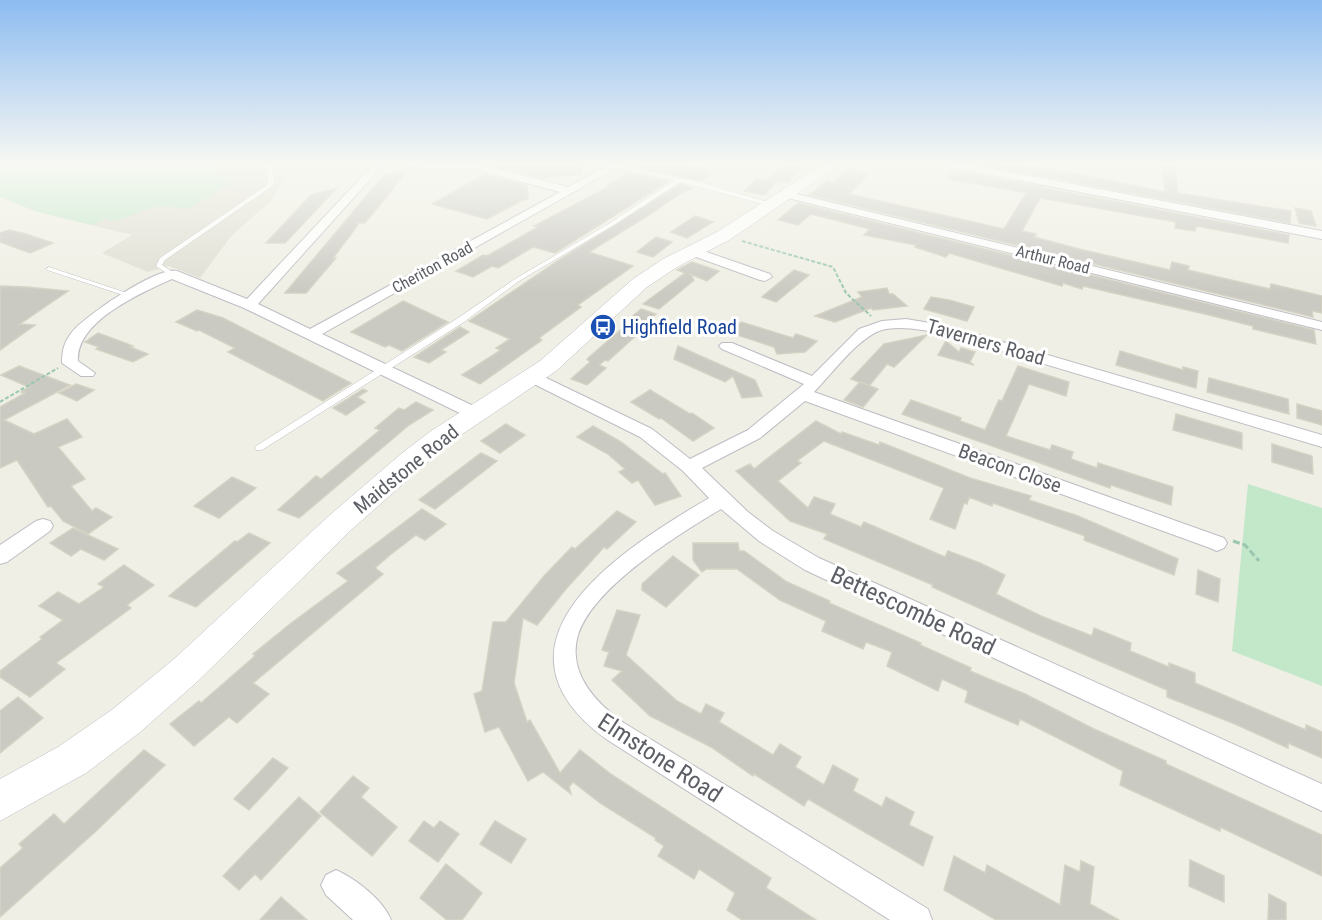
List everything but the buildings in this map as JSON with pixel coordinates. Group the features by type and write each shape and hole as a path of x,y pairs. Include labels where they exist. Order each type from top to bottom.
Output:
{"street":[{"path":"249,305 340,207"},
{"name":"Cheriton Road","path":"310,335 540,207"},
{"name":"Maidstone Road","path":"0,801 72,760 126,721 186,669 341,522 440,437 532,377 575,344 640,283 692,251 723,236 766,207"},
{"name":"Arthur Road","path":"812,207 1322,326"},
{"path":"1175,207 1322,235"},
{"path":"692,251 765,277"},
{"path":"87,373 70,363 68,352 79,334 128,294 172,274 249,305 476,414"},
{"name":"Taverners Road","path":"689,467 754,434 808,388 864,332 882,325 906,322 936,327 1322,441"},
{"name":"Beacon Close","path":"727,346 808,388 1217,543"},
{"name":"Bettescombe Road","path":"532,377 631,424 689,467 722,500 766,536 812,564 1322,798"},
{"name":"Elmstone Road","path":"722,500 642,551 585,604 567,635 569,679 575,692 590,712 615,731 917,920"},
{"path":"0,556 44,526"},
{"path":"336,885 376,920"}],"lane":[{"path":"172,274 159,266 162,259 238,207"},
{"path":"259,448 461,320 517,280 638,207"},
{"path":"49,269 128,294"}],"path":[{"path":"723,236 833,267 846,293 882,325"},
{"path":"0,402 41,375 70,363"},
{"path":"1217,543 1229,540 1245,545 1259,561"}],"shaded area":[{"path":"25,207 264,207 232,235 200,278 169,266 148,272 102,253 132,235"}],"green space":[{"path":"25,207 157,207 117,220 109,221 107,218 91,225"},
{"path":"1248,484 1322,508 1322,686 1232,651"}],"place":[{"name":"Highfield Road","path":"603,327"}]}
